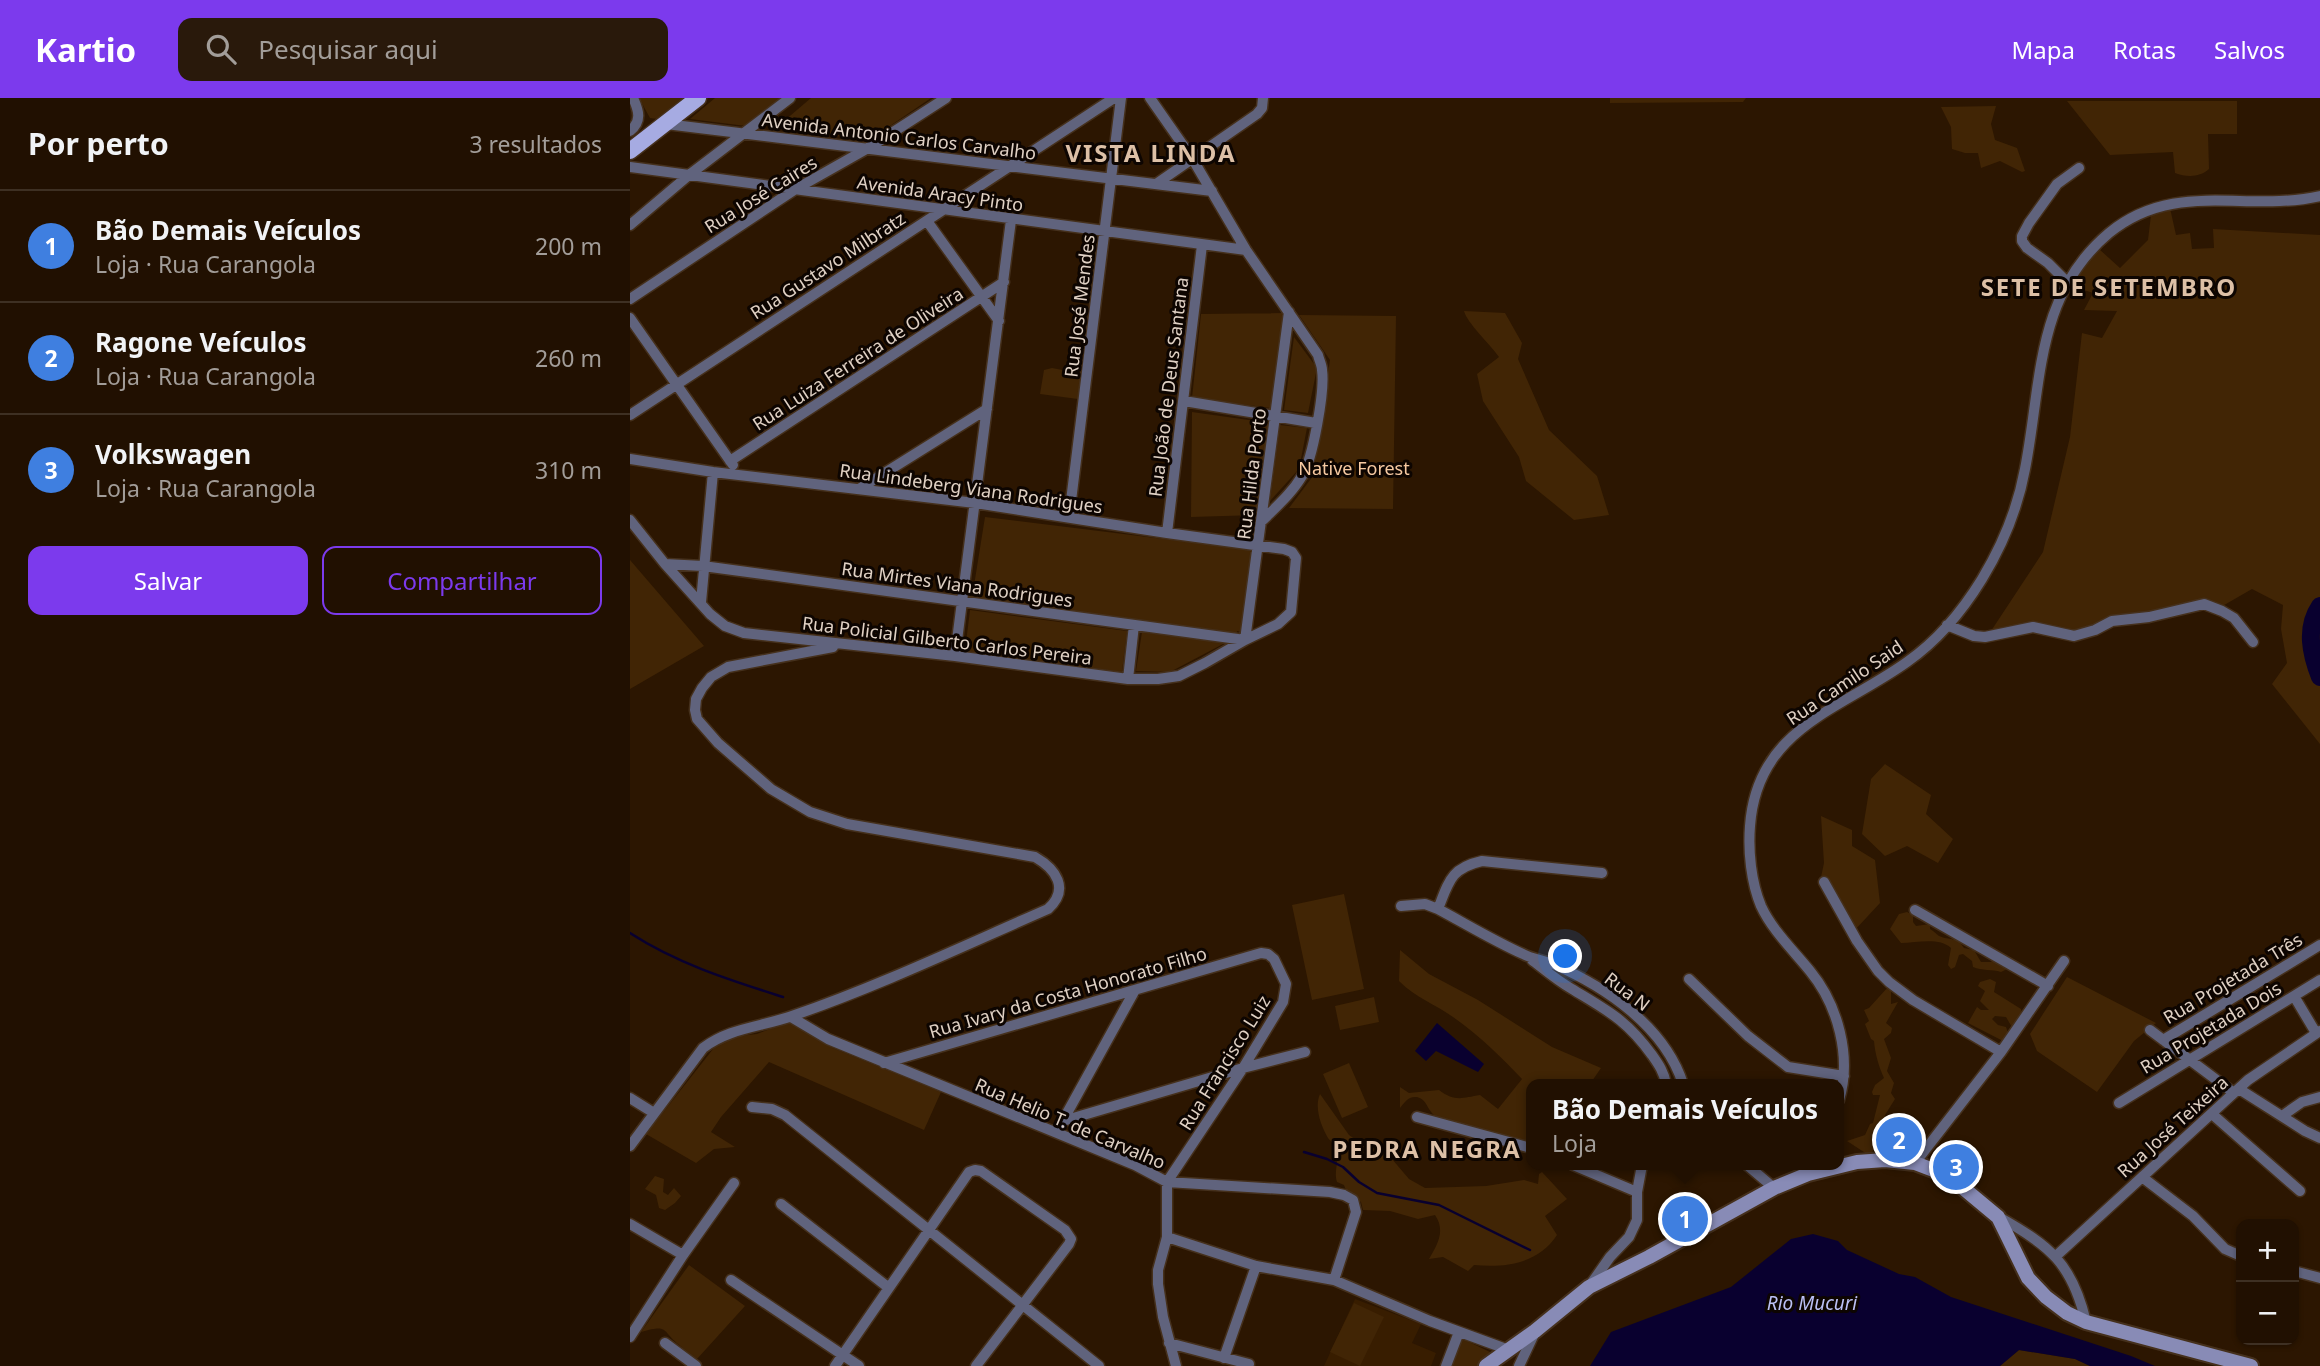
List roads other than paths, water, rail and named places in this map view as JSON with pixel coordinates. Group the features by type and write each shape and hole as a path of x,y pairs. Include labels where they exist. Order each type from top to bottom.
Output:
{"main road":[{"path":"630,151 698,98"},
{"path":"1844,1164 1885,1160 1915,1163 1936,1171 1962,1187 1998,1217 2028,1278 2046,1297 2067,1313 2086,1322 2251,1366"},
{"path":"1486,1366 1589,1287 1808,1170"}],"street":[{"path":"630,131 638,121 640,112 634,98"},
{"path":"630,225 790,98"},
{"name":"Rua José Caires","path":"630,299 794,190 870,147 946,98"},
{"name":"Rua Gustavo Milbratz","path":"630,415 1114,98"},
{"name":"Rua José Mendes","path":"1069,517 1121,98"},
{"path":"1150,98 1192,158 1246,250 1318,355 1322,368 1323,379 1309,459 1303,474 1286,497 1263,520"},
{"path":"1156,184 1257,114 1262,108 1263,98"},
{"name":"Avenida Antonio Carlos Carvalho","path":"666,124 1212,191"},
{"name":"Avenida Aracy Pinto","path":"630,167 1246,250"},
{"path":"2068,283 2048,263 2027,248 2022,236 2057,184 2079,168"},
{"name":"Rua Camilo Said","path":"1842,1079 1841,1038 1830,1004 1812,974 1773,926 1756,894 1750,840 1755,795 1769,765 1801,728 1833,705 1909,661 1947,625 1984,576 2018,497 2043,351 2054,309 2068,283 2089,254 2112,231 2155,207 2194,199 2273,202 2320,196"},
{"path":"955,656 1011,220"},
{"path":"927,221 999,321"},
{"name":"Rua João de Deus Santana","path":"1167,533 1202,245"},
{"name":"Rua Luiza Ferreira de Oliveira","path":"730,461 1004,282"},
{"name":"Rua Hilda Porto","path":"1245,640 1289,312"},
{"path":"630,318 738,475"},
{"path":"1184,401 1316,423"},
{"path":"859,489 987,409"},
{"name":"Rua Lindeberg Viana Rodrigues","path":"630,459 713,472 975,503 1284,549 1292,552 1296,558 1292,612"},
{"path":"701,602 713,472"},
{"name":"Rua Policial Gilberto Carlos Pereira","path":"630,520 710,614 725,626 744,634 955,656 1128,679 1158,679 1179,677 1278,624 1292,612"},
{"name":"Rua Mirtes Viana Rodrigues","path":"665,564 704,566 1245,640"},
{"path":"1947,625 1973,636 1984,637 2033,627 2074,636 2095,630 2112,621 2150,617 2204,604 2234,618 2253,642"},
{"path":"1128,679 1134,625"},
{"path":"630,1146 703,1048 718,1037 791,1017 863,989 1048,909 1055,903 1058,883 1051,868 1035,857 848,824 810,812 771,789 718,743 697,719 696,699 702,688 711,677 729,667 845,645"},
{"path":"1438,909 1455,873 1465,865 1482,861 1602,873"},
{"path":"1824,882 1857,941 1889,982 1913,1000 2001,1052"},
{"name":"Rua N","path":"1401,906 1425,904 1438,909 1525,956 1558,980 1611,1012 1632,1029 1663,1071 1665,1079"},
{"path":"1915,909 2048,986"},
{"name":"Rua Projetada Três","path":"2163,1040 2320,945"},
{"name":"Rua Ivary da Costa Honorato Filho","path":"884,1063 1261,953"},
{"name":"Rua Francisco Luiz","path":"1167,1182 1243,1068 1283,1002 1286,984 1274,959 1261,953"},
{"name":"Rua N","path":"1525,956 1551,963 1578,976 1630,1011 1669,1053 1682,1079"},
{"path":"1915,1163 2001,1052 2064,961"},
{"path":"1689,979 1748,1036 1788,1067 1843,1076"},
{"name":"Rua Projetada Dois","path":"2119,1103 2320,979"},
{"path":"1056,1133 1135,990"},
{"path":"2294,996 2318,1032"},
{"path":"1611,1012 1618,1002"},
{"name":"Rua Helio T. de Carvalho","path":"791,1017 828,1039 1135,1165 1167,1182 1344,1195 1353,1200 1356,1212 1334,1280"},
{"path":"2150,1030 2236,1091 2320,1138"},
{"name":"Rua José Teixeira","path":"2056,1256 2236,1091 2268,1065 2318,1032"},
{"path":"1063,1121 1305,1052"},
{"path":"2282,1116 2302,1102 2320,1097"},
{"path":"630,1098 654,1113"},
{"path":"752,1107 772,1109 785,1115 1098,1366"},
{"path":"2212,1114 2300,1191"},
{"path":"1417,1117 1526,1146"},
{"path":"835,1366 969,1172 975,1170 981,1171 1065,1230 1071,1239 976,1366"},
{"path":"1585,1170 1637,1192"},
{"path":"1589,1287 1634,1228 1641,1170"},
{"path":"1752,1170 1774,1188"},
{"path":"2142,1177 2193,1216 2225,1249 2236,1254"},
{"path":"1167,1182 1167,1237 1157,1270 1163,1317 1176,1366"},
{"path":"630,1338 683,1255 734,1183"},
{"path":"781,1204 889,1288"},
{"path":"1998,1217 2025,1232 2056,1256 2075,1286 2086,1322"},
{"path":"630,1224 683,1255"},
{"path":"1167,1237 1256,1266 1334,1280 1509,1350"},
{"path":"1224,1357 1256,1266"},
{"path":"2299,1272 2319,1276"},
{"path":"731,1280 859,1366"},
{"path":"1519,1366 1535,1331"},
{"path":"1446,1366 1460,1332"},
{"path":"666,1343 696,1366"},
{"path":"1169,1343 1249,1364"}],"water":[{"path":"1437,1023 1484,1064 1478,1072 1436,1051 1426,1061 1415,1051"},
{"name":"Rio Mucuri","path":"1813,1234 1838,1241 1847,1250 1899,1274 1915,1277 1951,1297 2155,1366 2090,1366 2075,1359 2019,1350 2000,1366 1590,1366 1611,1332 1731,1287 1791,1239"}],"waterway":[{"path":"2320,606 2315,614 2311,632 2314,659 2320,677"},
{"path":"630,933 686,962 783,997"},
{"path":"1304,1152 1343,1167 1359,1182 1377,1193 1439,1205 1530,1250"}],"place":[{"name":"Ragone Veículos","path":"1899,1140"},
{"name":"Volkswagen","path":"1956,1167"},
{"name":"Bão Demais Veículos","path":"1685,1219"}],"district":[{"name":"VISTA LINDA","path":"1151,154"},
{"name":"SETE DE SETEMBRO","path":"2109,288"},
{"name":"PEDRA NEGRA","path":"1427,1150"}],"park label":[{"name":"Native Forest","path":"1354,469"}]}
